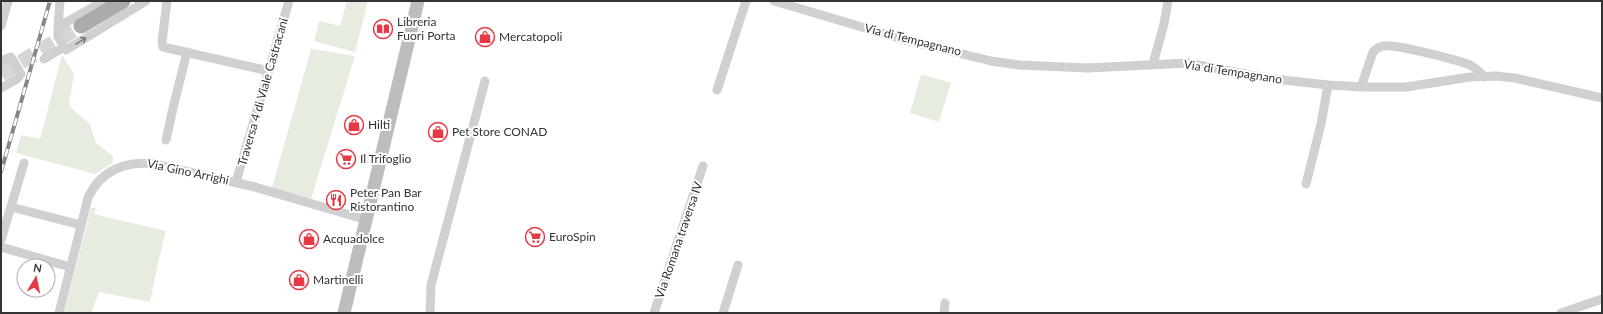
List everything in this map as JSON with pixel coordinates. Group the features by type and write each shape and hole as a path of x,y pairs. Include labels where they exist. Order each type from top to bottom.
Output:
{"main road":[{"path":"81,26 123,1"},
{"path":"344,313 418,1"}],"street":[{"path":"1,26 8,1"},
{"path":"60,1 58,38 66,50 146,1"},
{"path":"58,27 104,1"},
{"path":"167,1 162,42 163,47 269,71"},
{"name":"Traversa 4 di Viale Castracani","path":"236,182 289,1"},
{"path":"717,90 746,1"},
{"name":"Via di Tempagnano","path":"774,1 910,41 1004,63 1088,68 1188,63 1266,78 1361,87 1406,87 1470,77 1515,78 1602,98"},
{"path":"1153,64 1164,24 1168,1"},
{"path":"1361,87 1373,52 1384,46 1396,47 1461,62 1477,69 1484,77"},
{"path":"44,59 64,47"},
{"path":"166,140 172,108 187,52"},
{"path":"1,61 11,57 21,74 17,79 1,88"},
{"path":"430,313 431,285 485,81"},
{"path":"1306,184 1321,124 1328,85"},
{"path":"1,240 24,163"},
{"name":"Via Gino Arrighi","path":"59,313 87,200 95,185 110,172 128,164 154,164 236,182 367,220"},
{"name":"Via Romana traversa IV","path":"654,313 703,166"},
{"path":"11,207 81,225"},
{"path":"1,247 70,267"},
{"path":"722,313 738,265"},
{"path":"1561,313 1602,298"},
{"path":"944,313 945,303"}],"shaded area":[{"path":"347,1 368,1 355,52 314,41 319,21 340,26"},
{"path":"311,49 355,56 311,199 272,188"},
{"path":"62,55 74,74 69,103 72,109 90,124 96,143 113,156 113,163 95,174 16,153 21,135 40,139"},
{"path":"921,74 951,83 939,122 910,113"},
{"path":"91,208 96,208 94,214 166,231 150,302 99,292 91,313 64,313"}],"tunnel":[{"path":"1,74 81,26"}],"railway":[{"path":"1,172 50,1"}],"place":[{"name":"Libreria Fuori Porta","path":"383,29"},
{"name":"Mercatopoli","path":"485,37"},
{"name":"Hilti","path":"354,125"},
{"name":"Pet Store CONAD","path":"438,132"},
{"name":"Il Trifoglio","path":"346,159"},
{"name":"Peter Pan Bar Ristorantino","path":"336,200"},
{"name":"EuroSpin","path":"535,237"},
{"name":"Acquadolce","path":"309,239"},
{"name":"Martinelli","path":"299,280"}]}
